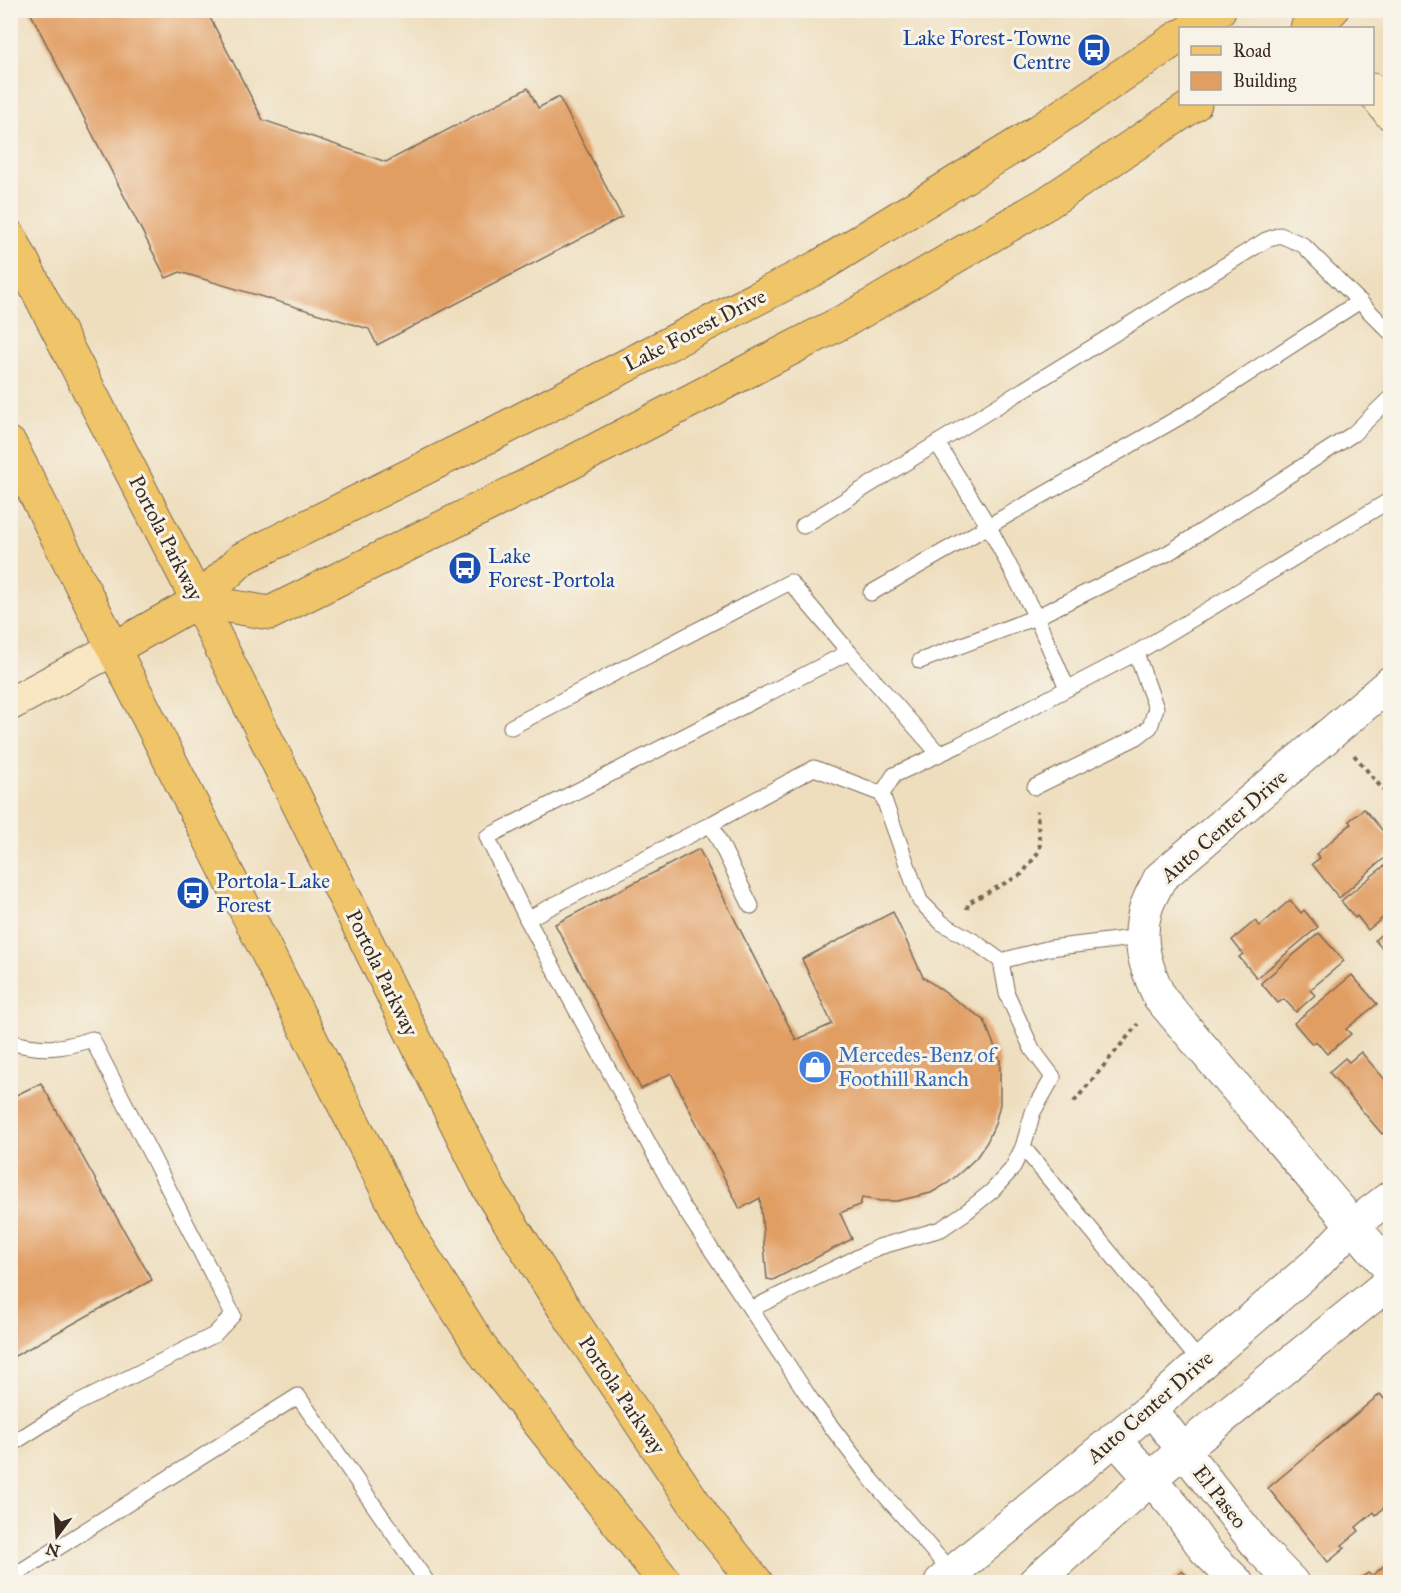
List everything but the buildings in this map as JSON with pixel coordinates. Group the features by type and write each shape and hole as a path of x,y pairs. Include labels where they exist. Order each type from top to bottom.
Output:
{"main road":[{"path":"1194,27 1219,10"},
{"name":"Lake Forest Drive","path":"10,704 198,601 242,559 497,432 820,266 1036,133 1179,37"},
{"path":"1374,93 1390,113"},
{"path":"198,601 270,613 510,494 850,318 1047,203 1194,105"},
{"name":"Portola Parkway","path":"10,237 198,601 491,1193 564,1308 705,1519 756,1582"},
{"path":"10,444 411,1237 487,1357 665,1582"}],"street":[{"name":"Auto Center Drive","path":"1390,683 1160,878 1146,907 1141,937 1146,969 1160,998 1390,1269"},
{"path":"1353,1225 1390,1197"},
{"name":"Auto Center Drive","path":"947,1578 1151,1409 1318,1262 1353,1225"},
{"path":"1035,1582 1184,1450 1390,1282"},
{"name":"El Paseo","path":"1151,1409 1261,1550 1292,1582"},
{"name":"El Paseo","path":"1114,1438 1174,1506 1205,1550 1237,1582"}],"lane":[{"path":"803,526 1266,240 1280,235 1303,245 1390,332"},
{"path":"871,593 1192,410 1360,301"},
{"path":"920,661 1036,617 1168,553 1353,434 1390,398"},
{"path":"937,443 989,527 1036,617 1067,688"},
{"path":"882,794 894,775 1136,653 1390,500"},
{"path":"511,727 790,582 939,754"},
{"path":"849,652 488,837 527,919 683,1207 811,1400 947,1578"},
{"path":"1035,787 1137,737 1150,727 1156,708 1136,653"},
{"path":"527,919 814,768 882,794 920,901 942,923 1001,961 1007,994 1032,1049 1053,1077 1033,1112 1023,1147 1012,1169 992,1191 941,1229 879,1247 751,1309"},
{"path":"711,824 751,906"},
{"path":"1001,961 1050,948 1141,937"},
{"path":"10,1042 28,1047 65,1048 92,1039 233,1315 214,1335 70,1407 10,1445"},
{"path":"1023,1147 1201,1363"},
{"path":"10,1578 298,1396 427,1582"}],"path":[{"path":"1334,731 1390,798"},
{"path":"965,937 968,903 1022,874 1040,850 1035,787"},
{"path":"1074,1102 1160,998"}],"place":[{"name":"Lake Forest-Towne Centre","path":"1094,50"},
{"name":"Lake Forest-Portola","path":"465,568"},
{"name":"Portola-Lake Forest","path":"193,893"},
{"name":"Mercedes-Benz of Foothill Ranch","path":"815,1067"}]}
